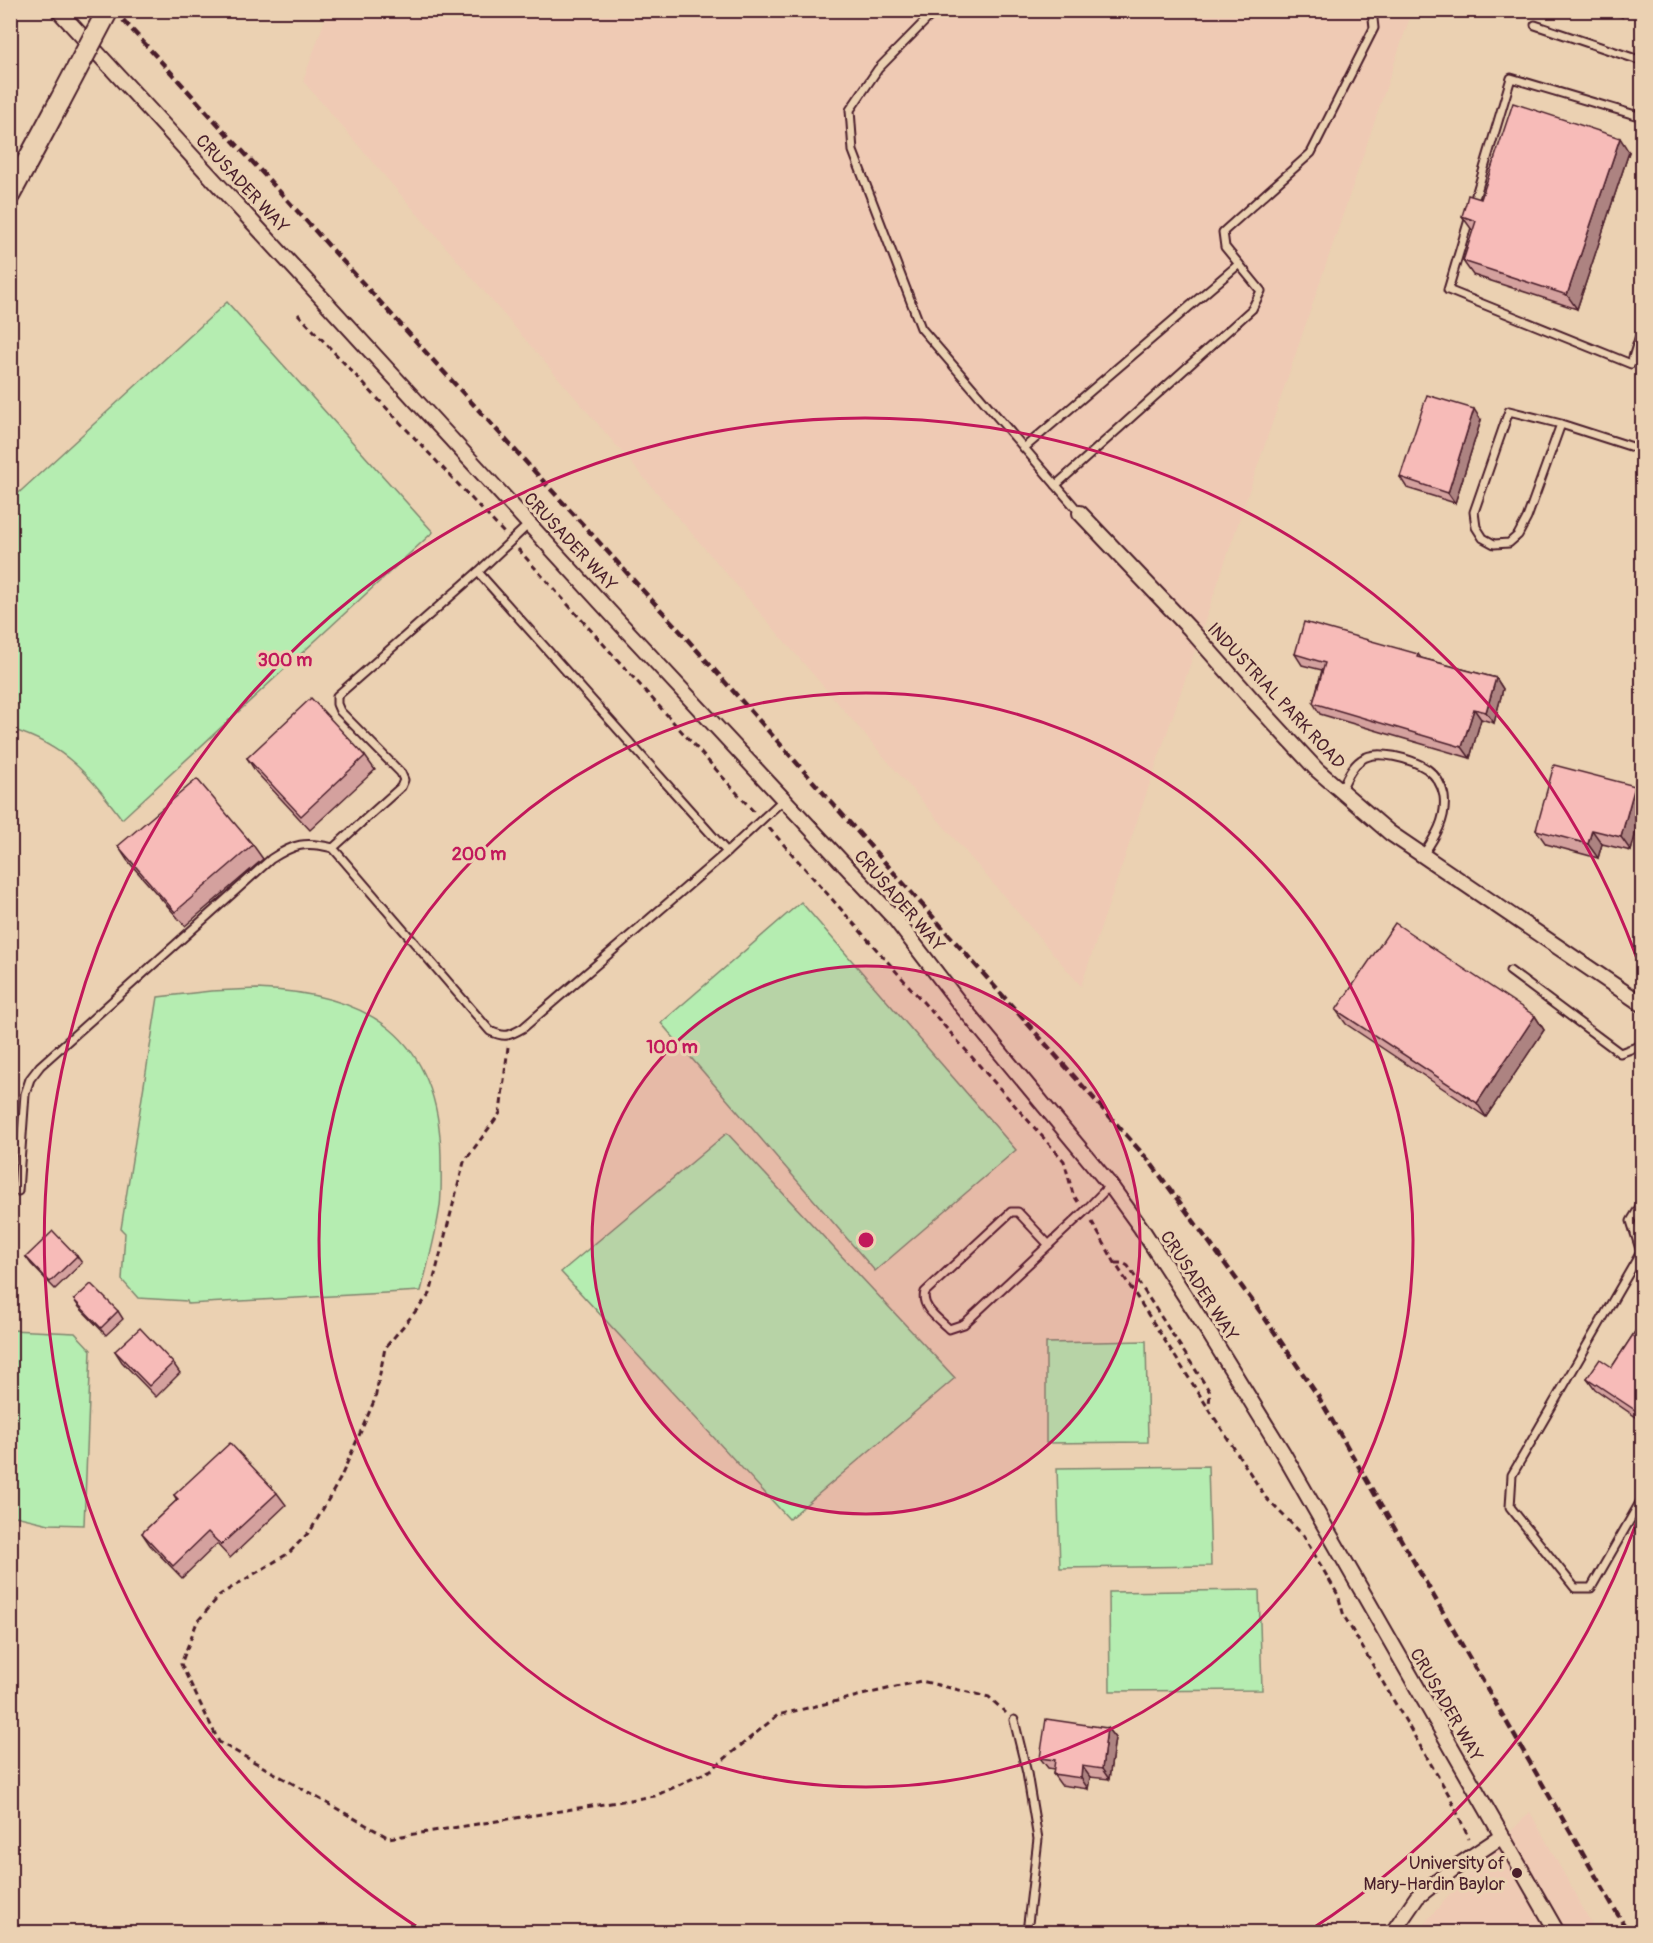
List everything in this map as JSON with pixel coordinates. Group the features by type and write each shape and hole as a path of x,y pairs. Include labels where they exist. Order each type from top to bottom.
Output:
{"main road":[{"path":"10,194 108,10"}],"street":[{"name":"CRUSADER WAY","path":"58,10 895,919 960,1004 1110,1185 1179,1287 1283,1453 1557,1932"},
{"name":"INDUSTRIAL PARK ROAD","path":"1080,513 1190,629 1317,770 1390,833 1642,1004"},
{"path":"1393,1932 1417,1897 1453,1869 1501,1837"}],"lane":[{"path":"936,10 878,69 850,110 853,151 921,328 1080,513"},
{"path":"1056,485 1252,309 1261,291 1225,248 1223,232 1311,153 1374,28 1372,10"},
{"path":"1535,25 1642,61"},
{"path":"1642,117 1511,78 1448,290 1631,364 1642,329"},
{"path":"1024,448 1239,264"},
{"path":"1561,424 1527,518 1518,535 1509,543 1494,544 1484,538 1476,527 1474,512 1509,411 1561,424 1642,450"},
{"path":"333,848 401,787 404,780 401,773 340,711 337,696 529,524"},
{"path":"478,572 728,852"},
{"path":"1341,790 1351,771 1361,759 1371,755 1388,755 1426,769 1438,780 1444,794 1444,807 1440,827 1423,855"},
{"path":"18,1191 25,1094 30,1079 40,1066 271,859 287,849 299,844 316,844 333,848 490,1030 499,1035 509,1036 523,1028 728,852 784,799"},
{"path":"1510,971 1620,1053 1642,1045"},
{"path":"1048,1245 1018,1212 1011,1212 925,1292 923,1298 925,1305 949,1329 964,1324 1085,1211 1110,1185"},
{"path":"1642,1203 1631,1221 1642,1253 1512,1474 1510,1507 1575,1588 1591,1588 1642,1499"},
{"path":"1014,1720 1027,1773 1038,1839 1027,1932"}],"path":[{"path":"297,314 511,541 1064,1161 1072,1194 1085,1211 1115,1263 1266,1498 1303,1535 1338,1595 1344,1616 1449,1795 1476,1853"},
{"path":"509,1036 500,1113 464,1162 430,1294 385,1348 375,1399 340,1479 311,1530 289,1553 221,1594 197,1622 181,1664 219,1742 389,1838 655,1796 711,1770 778,1715 921,1681 990,1697 1014,1720"},
{"path":"1115,1263 1128,1266 1210,1392 1208,1408"}],"shaded area":[{"path":"328,11 1412,11 1081,986 303,81"},
{"name":"University of Mary-Hardin Baylor","path":"1530,1812 1596,1932 1421,1932 1429,1918 1465,1878"}],"green space":[{"path":"227,302 433,532 122,819 86,775 61,753 47,744 11,729 11,500"},
{"path":"801,902 1016,1150 875,1271 661,1023"},
{"path":"257,989 297,992 332,1000 363,1012 390,1029 411,1051 427,1080 437,1115 441,1187 436,1228 421,1291 188,1304 187,1301 138,1298 122,1280 125,1233 121,1229 158,997"},
{"path":"727,1133 955,1378 789,1519 561,1272"},
{"path":"11,1330 75,1333 91,1350 84,1525 49,1524 11,1515"},
{"path":"1146,1341 1148,1442 1046,1443 1046,1343"},
{"path":"1208,1466 1211,1566 1060,1568 1057,1468"},
{"path":"1259,1590 1262,1690 1110,1691 1109,1592"}],"building":[{"path":"1513,103 1620,138 1567,295 1463,261 1476,221 1462,216 1468,195 1481,199"},
{"path":"1427,395 1474,409 1448,493 1400,477"},
{"path":"1304,622 1418,654 1417,657 1496,678 1486,712 1474,709 1462,747 1313,703 1325,663 1295,654"},
{"path":"311,698 365,756 301,816 247,758"},
{"path":"1554,765 1635,786 1621,837 1592,830 1588,844 1536,830"},
{"path":"197,779 253,845 175,912 118,846"},
{"path":"1395,923 1535,1016 1477,1103 1336,1010"},
{"path":"53,1231 77,1256 50,1282 26,1257"},
{"path":"91,1284 118,1311 101,1328 74,1300"},
{"path":"1642,1321 1642,1405 1638,1412 1587,1378 1600,1359 1612,1367"},
{"path":"140,1328 173,1363 149,1386 115,1351"},
{"path":"230,1443 277,1493 221,1545 208,1532 173,1566 142,1533 178,1499 174,1495"},
{"path":"1046,1719 1107,1728 1102,1769 1082,1766 1081,1778 1053,1774 1055,1760 1040,1758"}],"railway":[{"path":"114,10 679,630 1150,1162 1262,1314 1318,1396 1628,1932"}],"place":[{"name":"University of Mary-Hardin Baylor","path":"1517,1873"}]}
